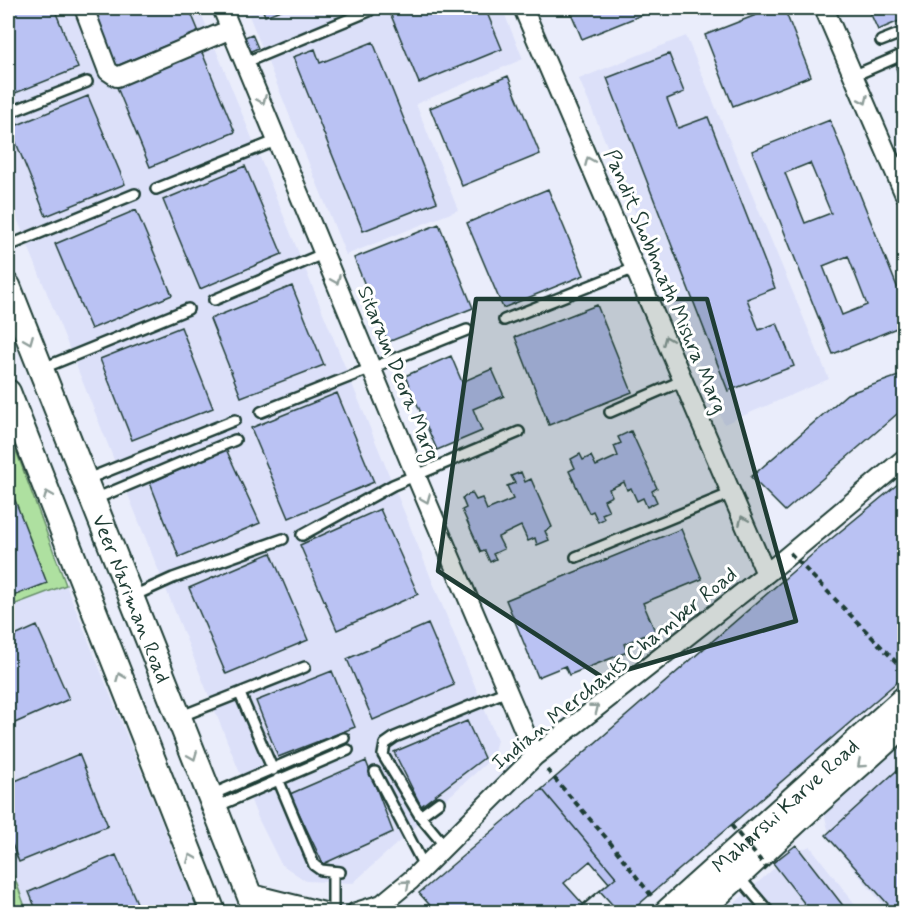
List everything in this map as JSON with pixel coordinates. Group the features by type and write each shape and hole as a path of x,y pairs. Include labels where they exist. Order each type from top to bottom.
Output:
{"main road":[{"name":"Veer Nariman Road","path":"8,286 252,903"},
{"name":"Veer Nariman Road","path":"8,392 213,912"},
{"name":"Maharshi Karve Road","path":"699,912 738,876 750,848 904,699"},
{"name":"Maharshi Karve Road","path":"662,908 750,848 904,725"}],"street":[{"path":"84,8 108,70 117,77 231,29"},
{"name":"Sitaram Deora Marg","path":"222,8 535,756"},
{"name":"Pandit Shobhnath Mishra Marg","path":"523,8 766,574"},
{"path":"824,8 853,76 898,162 904,193"},
{"name":"Indian Merchants Chamber Road","path":"356,912 382,904 411,880 535,756 766,574 904,459"},
{"path":"252,903 324,912"}],"lane":[{"path":"246,62 369,11 367,8"},
{"path":"880,41 904,32"},
{"path":"853,76 904,54"},
{"path":"8,113 87,82"},
{"path":"156,189 278,140"},
{"path":"8,246 135,194"},
{"path":"214,300 325,253"},
{"path":"504,320 636,267"},
{"path":"40,369 188,309"},
{"path":"261,412 467,330"},
{"path":"610,412 684,380"},
{"path":"89,490 236,420"},
{"path":"302,535 393,484 519,432"},
{"path":"89,490 235,440"},
{"path":"576,557 732,493"},
{"path":"131,597 173,578 283,539"},
{"path":"177,717 305,667"},
{"path":"444,845 420,816 383,755 385,744 395,737 507,691"},
{"path":"240,694 273,770"},
{"path":"212,802 273,770 344,738"},
{"path":"212,802 278,779 348,750"},
{"path":"375,772 424,866"},
{"path":"278,779 314,865 321,870 337,872 333,912"},
{"path":"420,816 439,802"},
{"path":"738,876 769,912"}],"path":[{"path":"790,553 904,670"},
{"path":"535,756 609,841 662,908"}],"highlighted area":[{"path":"476,299 707,299 796,621 602,677 438,571"}],"shaded area":[{"path":"8,8 199,8 497,740 492,758 353,883 306,881 281,864 258,818 8,196"},
{"path":"246,8 502,8 523,59 416,104 458,210 346,255"},
{"path":"686,36 829,379 724,424 579,79"},
{"path":"66,585 198,912 27,912 8,860 8,607"},
{"path":"904,742 904,912 889,912 831,841 824,813"},
{"path":"810,846 861,912 725,912 789,855"}],"green space":[{"path":"8,429 66,585 8,607"},
{"path":"8,860 27,912 8,912"}],"building":[{"path":"8,8 54,8 78,68 8,96"},
{"path":"90,8 189,8 199,32 114,67"},
{"path":"262,8 286,8 265,16"},
{"path":"388,8 485,8 502,49 419,83"},
{"path":"569,8 659,8 582,39"},
{"path":"774,8 784,8 811,76 733,106 705,35"},
{"path":"868,8 904,8 904,19 878,30"},
{"path":"252,34 258,48 249,52 243,38"},
{"path":"373,42 437,202 363,231 293,57 315,49 320,63"},
{"path":"201,50 235,132 150,167 116,85"},
{"path":"669,54 684,92 667,99 678,128 708,117 775,288 747,299 759,330 777,323 794,366 728,391 607,78"},
{"path":"904,66 904,88 896,68"},
{"path":"508,76 540,154 462,186 430,108"},
{"path":"88,96 125,184 46,216 10,128"},
{"path":"830,120 904,304 904,325 833,354 752,151","holes":["810,163 831,213 805,223 785,173","848,256 867,305 842,315 823,266"]},
{"path":"245,166 282,254 200,289 163,200"},
{"path":"548,189 584,275 503,308 467,223"},
{"path":"136,210 172,295 91,329 55,244"},
{"path":"439,224 473,308 388,342 354,258"},
{"path":"292,286 324,365 241,397 210,319"},
{"path":"597,305 632,392 549,425 515,337"},
{"path":"181,327 213,408 132,440 100,359"},
{"path":"451,356 462,382 492,369 504,396 473,409 482,431 437,450 405,376"},
{"path":"904,374 904,408 785,511 751,477 847,394"},
{"path":"337,393 374,482 289,518 251,428"},
{"path":"631,431 657,488 652,491 657,502 647,507 643,498 637,501 631,488 627,490 624,482 609,489 612,496 604,500 609,511 602,514 604,519 598,522 593,511 589,513 569,471 575,468 571,459 580,454 583,460 591,456 596,466 618,456 614,446 621,443 618,437"},
{"path":"226,449 260,523 179,557 150,483"},
{"path":"521,472 525,482 531,479 552,527 545,531 549,540 537,545 535,538 528,541 521,526 498,537 504,549 493,554 496,559 490,562 485,551 481,552 462,510 466,508 462,498 472,493 476,500 482,498 487,510 513,499 507,486 515,483 511,476"},
{"path":"904,479 904,676 630,912 619,912 600,891 616,877 542,789 814,553"},
{"path":"8,482 47,583 8,598"},
{"path":"380,509 418,594 337,630 300,545"},
{"path":"681,529 702,579 643,603 655,631 624,644 627,652 569,675 565,666 538,677 506,600"},
{"path":"271,553 308,640 226,674 189,588"},
{"path":"428,624 454,685 373,720 347,659"},
{"path":"37,626 69,699 8,726 8,639"},
{"path":"332,671 355,727 278,757 256,701"},
{"path":"467,721 484,758 421,806 394,752"},
{"path":"79,754 108,826 19,862 8,834 8,784"},
{"path":"366,761 393,832 323,864 290,794"},
{"path":"904,764 904,912 895,912 826,835"},
{"path":"542,789 616,877 575,912 436,912 419,893"},
{"path":"796,845 848,912 811,912 773,863"},
{"path":"116,855 141,912 37,912 29,892"},
{"path":"590,861 609,883 583,904 564,883"}]}
